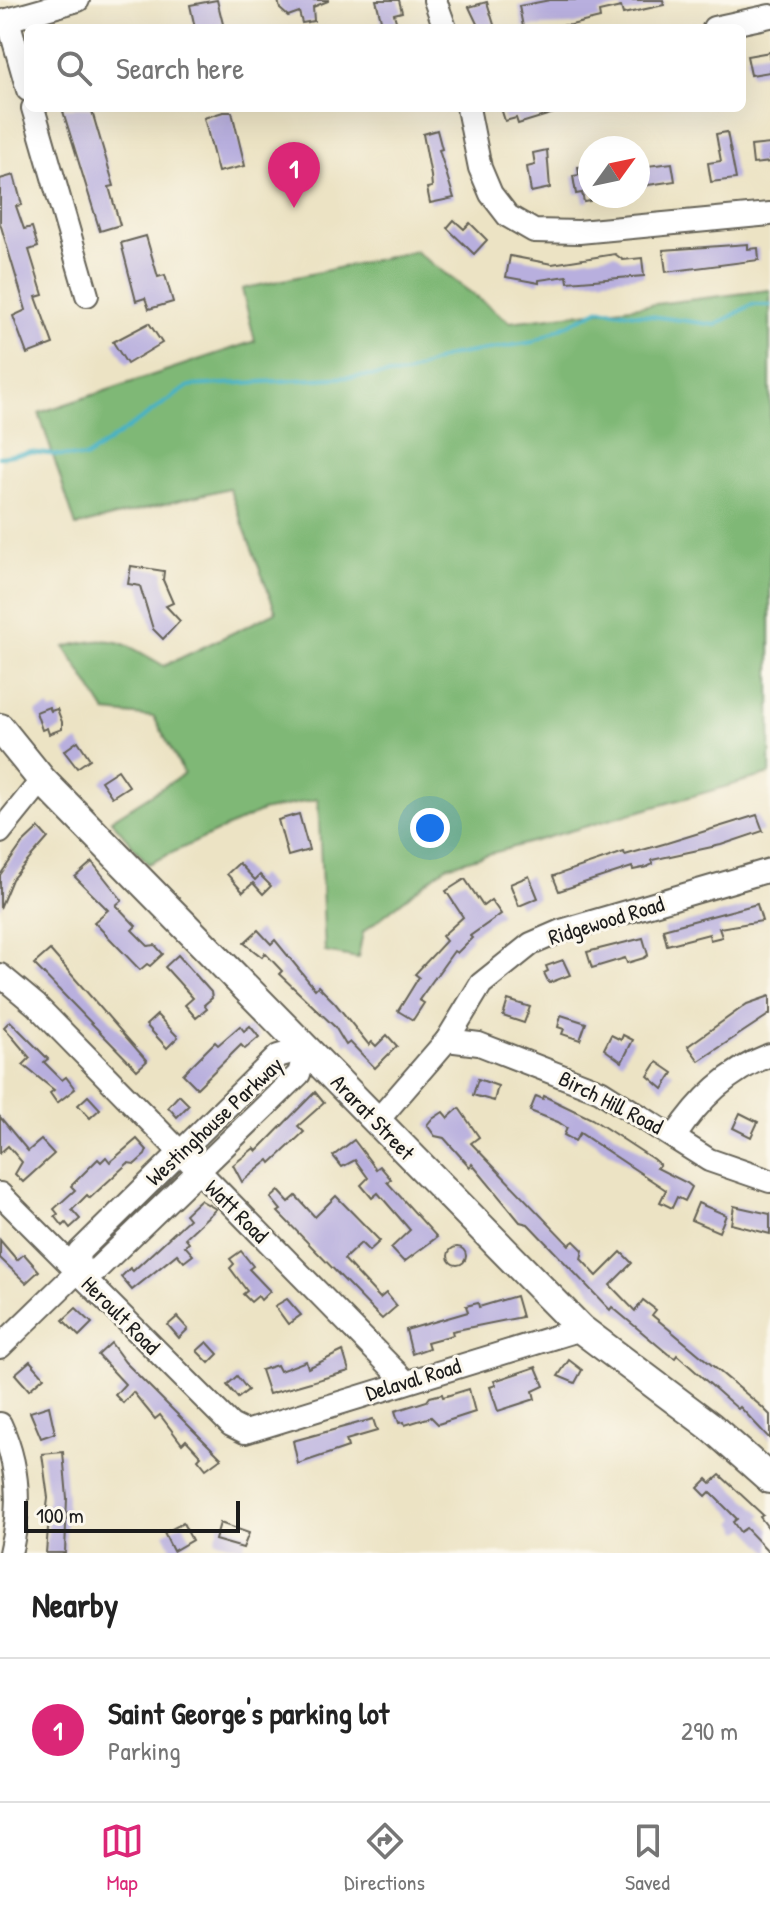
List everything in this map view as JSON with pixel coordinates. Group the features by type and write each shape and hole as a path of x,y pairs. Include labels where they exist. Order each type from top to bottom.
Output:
{"main road":[{"name":"Ararat Street","path":"0,728 42,780 581,1329 710,1426 770,1479"}],"street":[{"path":"24,78 4,21 78,0"},
{"path":"435,0 444,24"},
{"path":"733,24 770,16"},
{"path":"34,112 87,295"},
{"path":"469,112 480,168 491,194 508,216 534,231 579,232 770,214"},
{"path":"0,803 42,780"},
{"path":"0,832 42,780"},
{"name":"Ridgewood Road","path":"377,1121 447,1040 481,984 531,944 561,931 770,870"},
{"name":"Watt Road","path":"0,975 36,1005 404,1380"},
{"name":"Birch Hill Road","path":"447,1040 479,1044 600,1091 709,1160 770,1181"},
{"name":"Westinghouse Parkway","path":"77,1272 79,1252 179,1152 278,1056 306,1048"},
{"name":"Westinghouse Parkway","path":"0,1347 77,1272 96,1270 299,1074 306,1048"},
{"path":"675,1136 706,1094 732,1074 770,1055"},
{"name":"Heroult Road","path":"0,1194 231,1425 245,1432"},
{"name":"Delaval Road","path":"245,1432 404,1380 581,1329"},
{"path":"0,1424 11,1453 17,1496 10,1553"}],"green space":[{"path":"415,251 510,322 770,290 770,774 447,866 363,932 358,958 325,952 318,799 262,811 148,864 111,820 184,774 154,717 106,712 65,647 95,641 118,642 164,666 276,612 229,488 76,526 39,413 255,341 242,289"}],"building":[{"path":"217,0 223,24 194,24 190,5"},
{"path":"278,0 328,1 313,7 314,21 302,23 299,12 288,16 280,9"},
{"path":"376,0 399,0 402,12 394,14 397,24 382,24"},
{"path":"550,0 663,0 664,5 623,14 621,7 599,12 600,18 575,24 522,24 519,6"},
{"path":"487,2 494,24 477,24 469,7"},
{"path":"770,52 770,72 751,75 747,56"},
{"path":"63,112 92,112 114,186 109,187 120,225 100,231"},
{"path":"232,112 245,166 218,172 204,118"},
{"path":"502,112 554,112 518,124 516,118 505,121"},
{"path":"437,130 442,149 439,150 454,198 430,203 427,188 432,187 431,176 423,134"},
{"path":"727,132 736,179 711,182 708,163 721,161 716,134"},
{"path":"770,144 770,162 753,164 751,146"},
{"path":"547,150 550,188 531,192 527,167 535,165 533,153"},
{"path":"672,163 675,181 650,185 650,166"},
{"path":"14,175 22,205 16,206 24,229 32,227 38,247 29,250 43,295 36,297 53,344 27,354 13,316 26,310 0,223 0,179"},
{"path":"578,175 578,194 576,194 573,176"},
{"path":"454,220 464,229 470,223 487,240 474,254 447,228"},
{"path":"146,236 158,277 165,275 173,302 149,309 145,298 136,301 121,243"},
{"path":"748,244 748,249 758,248 759,260 666,272 663,250"},
{"path":"615,254 623,260 642,258 644,276 568,282 567,276 539,280 539,283 506,277 510,256 552,264"},
{"path":"149,323 162,343 127,364 113,342"},
{"path":"131,566 164,571 163,580 173,603 166,606 180,621 163,639 153,629 140,586 128,584"},
{"path":"49,707 51,711 57,709 62,729 49,734 47,728 42,730 36,712"},
{"path":"78,741 90,759 77,768 64,751"},
{"path":"118,770 129,786 112,797 101,781"},
{"path":"299,814 309,850 288,856 278,820"},
{"path":"757,815 763,831 721,845 652,860 653,864 647,867 633,870 632,867 559,891 553,876 624,852 625,855"},
{"path":"39,828 48,838 12,879 0,908 0,875 22,844"},
{"path":"92,862 122,900 116,905 136,926 132,930 148,946 155,945 163,954 150,966 147,964 140,970 94,922 108,910 75,877"},
{"path":"239,863 255,880 260,875 271,886 263,894 253,883 243,892 227,874"},
{"path":"529,876 538,898 519,906 510,884"},
{"path":"465,879 483,906 491,900 501,914 470,936 472,938 457,953 454,951 419,1000 424,1003 413,1020 398,1011 419,977 415,974 446,941 442,936 463,917 446,891"},
{"path":"757,904 762,921 719,928 722,937 710,940 709,934 667,945 663,929"},
{"path":"258,930 271,944 275,940 315,989 318,986 335,1003 369,1045 372,1042 376,1046 387,1035 397,1046 375,1068 350,1042 346,1045 335,1027 279,974 282,971 265,953 262,957 244,943"},
{"path":"643,938 648,955 644,958 627,963 625,958 592,968 587,952"},
{"path":"50,950 147,1061 137,1070 34,964"},
{"path":"178,955 211,992 212,998 204,1005 207,1009 196,1018 185,1005 193,998 165,967"},
{"path":"563,960 570,975 549,983 544,973 548,971 546,966"},
{"path":"770,996 770,1014 699,1061 688,1046 747,1004"},
{"path":"508,1000 530,1007 524,1023 503,1016"},
{"path":"157,1015 178,1037 167,1048 146,1025"},
{"path":"561,1015 586,1023 580,1040 562,1034 564,1029 558,1027"},
{"path":"10,1021 48,1059 44,1062 62,1080 66,1077 75,1089 57,1103 50,1093 54,1090 23,1065 30,1058 4,1027"},
{"path":"240,1026 244,1031 250,1026 259,1037 245,1049 241,1045 197,1088 183,1074 215,1042 218,1045"},
{"path":"611,1035 621,1040 623,1035 633,1040 622,1062 604,1049"},
{"path":"657,1062 673,1073 663,1089 648,1076"},
{"path":"478,1079 498,1086 494,1101 473,1095"},
{"path":"315,1092 324,1103 298,1126 304,1132 271,1163 269,1160 242,1182 233,1165 254,1148 257,1151"},
{"path":"179,1095 189,1105 177,1117 168,1107"},
{"path":"88,1096 100,1109 90,1118 78,1105"},
{"path":"536,1096 543,1099 544,1096 592,1119 653,1159 660,1165 657,1168 692,1187 685,1201 677,1197 672,1208 660,1202 666,1190 580,1133 575,1141 564,1135 567,1128 530,1111"},
{"path":"459,1108 479,1137 471,1143 569,1245 574,1241 583,1250 581,1259 597,1276 621,1252 632,1263 610,1285 635,1311 643,1300 656,1310 652,1315 762,1407 770,1415 770,1439 740,1407 738,1409 677,1355 675,1358 668,1354 612,1307 610,1310 528,1224 520,1222 472,1164 470,1167 444,1138 435,1136 427,1125 431,1120 443,1112 448,1118"},
{"path":"740,1113 758,1122 751,1137 733,1128"},
{"path":"0,1117 28,1151 41,1140 54,1154 23,1182 15,1174 22,1162 8,1146 0,1153"},
{"path":"137,1139 147,1150 145,1155 135,1164 128,1163 90,1198 87,1195 72,1210 80,1219 70,1228 66,1223 63,1226 54,1209 75,1190 71,1186 98,1159 101,1162 106,1157 110,1162"},
{"path":"354,1140 376,1169 380,1166 391,1179 387,1182 437,1237 404,1262 391,1248 410,1230 378,1193 372,1198 361,1185 368,1178 355,1160 342,1167 333,1156"},
{"path":"279,1191 289,1202 296,1196 315,1217 336,1196 380,1241 369,1251 361,1243 344,1259 380,1298 386,1293 397,1306 382,1319 278,1212 281,1210 271,1198"},
{"path":"200,1200 216,1209 185,1238 189,1243 185,1246 193,1255 184,1262 177,1254 132,1290 121,1277 130,1268 133,1271 189,1219 185,1214"},
{"path":"698,1203 726,1215 719,1232 691,1220"},
{"path":"734,1206 770,1214 770,1234 731,1224"},
{"path":"0,1240 17,1260 24,1254 39,1271 26,1283 0,1258"},
{"path":"457,1247 466,1256 457,1265 448,1256"},
{"path":"241,1251 253,1266 249,1269 270,1291 261,1300 258,1296 251,1302 243,1294 247,1291 230,1268 234,1264 230,1259"},
{"path":"516,1296 522,1317 452,1331 453,1335 427,1342 429,1348 412,1354 406,1330 468,1312 466,1306 478,1303 479,1307"},
{"path":"287,1299 301,1315 288,1324 275,1306"},
{"path":"76,1308 92,1323 79,1336 63,1320"},
{"path":"177,1317 188,1329 179,1338 168,1325"},
{"path":"207,1342 218,1354 209,1363 197,1351"},
{"path":"111,1343 125,1362 221,1458 206,1469 198,1459 201,1456 186,1440 182,1444 160,1415 155,1419 133,1392 123,1403 115,1395 125,1384 98,1355"},
{"path":"343,1351 349,1371 269,1394 261,1370 277,1365 280,1371 306,1361 308,1368"},
{"path":"569,1360 582,1370 575,1383 558,1376"},
{"path":"30,1361 44,1377 29,1390 15,1374"},
{"path":"536,1367 544,1386 533,1391 535,1399 498,1411 490,1387 496,1385 494,1381"},
{"path":"237,1376 248,1390 238,1398 227,1385"},
{"path":"469,1389 475,1412 438,1424 431,1417 405,1425 404,1422 399,1423 395,1411 427,1401 430,1397 442,1394 443,1397"},
{"path":"49,1406 55,1433 41,1438 30,1412"},
{"path":"373,1419 377,1431 346,1440 348,1447 298,1464 293,1441"},
{"path":"63,1452 67,1498 65,1553 46,1553 49,1516 46,1516 48,1498 42,1454"},
{"path":"720,1475 763,1515 760,1517 770,1530 770,1553 746,1528 740,1532 733,1522 737,1519 710,1492 706,1496 698,1488 707,1479 711,1483"},
{"path":"183,1523 192,1540 173,1551 164,1533"},
{"path":"220,1523 249,1533 243,1548 215,1540"}],"waterway":[{"path":"0,457 30,452 85,458 189,386 406,374 448,356 533,342 600,309 716,325 751,305 770,305"}],"place":[{"name":"Saint George's parking lot","path":"294,208"}]}
